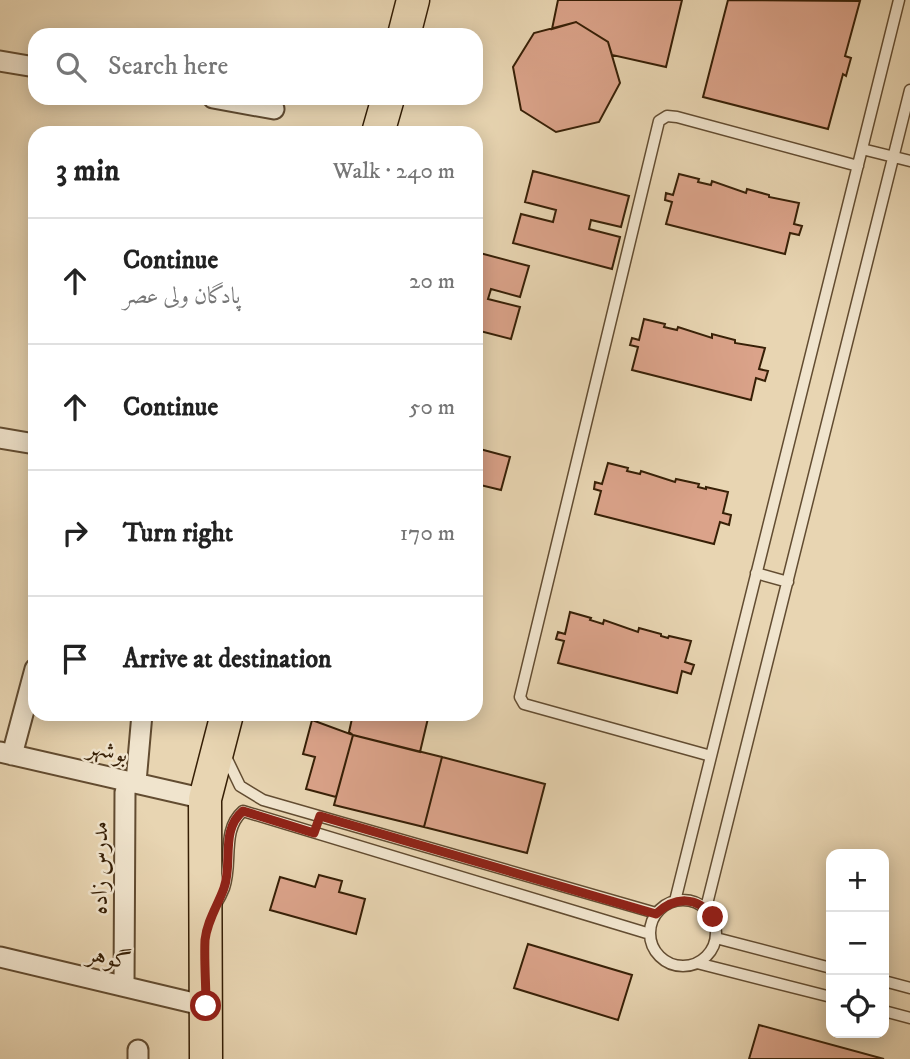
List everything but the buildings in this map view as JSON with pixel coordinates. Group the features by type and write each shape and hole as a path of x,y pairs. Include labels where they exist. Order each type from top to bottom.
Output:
{"main road":[{"path":"406,28 413,0"},
{"path":"380,126 385,105"},
{"path":"206,1059 205,799 223,728"}],"street":[{"path":"0,61 28,66"},
{"path":"252,105 274,109"},
{"path":"0,438 28,443"},
{"path":"6,753 28,689"},
{"name":"مدرس زاده","path":"124,986 128,786 141,721"},
{"name":"بوشهر","path":"6,753 128,786 205,799"},
{"name":"گوهر","path":"0,957 206,1006"}],"lane":[{"path":"675,901 899,0"},
{"path":"706,908 910,90"},
{"path":"710,756 524,704 520,697 659,121 667,116 677,117 858,166"},
{"path":"862,149 910,161"},
{"path":"756,573 788,582"},
{"path":"223,728 233,775 240,786 263,800 656,914"},
{"path":"205,937 214,908 225,887 230,831 237,816 243,811 248,791"},
{"path":"243,811 650,934"},
{"path":"314,833 320,816"},
{"path":"686,900 706,908 717,928 713,949 697,963 687,966 676,966 666,961 652,945 651,923 656,914 675,901 686,900"},
{"path":"716,938 826,967"},
{"path":"697,963 826,997"},
{"path":"889,982 910,988"},
{"path":"889,1012 910,1017"}],"route":[{"path":"206,1006 205,937 214,908 225,887 230,831 237,816 243,811 314,833 320,816 656,914 664,906 686,900 706,908 713,917"}]}
